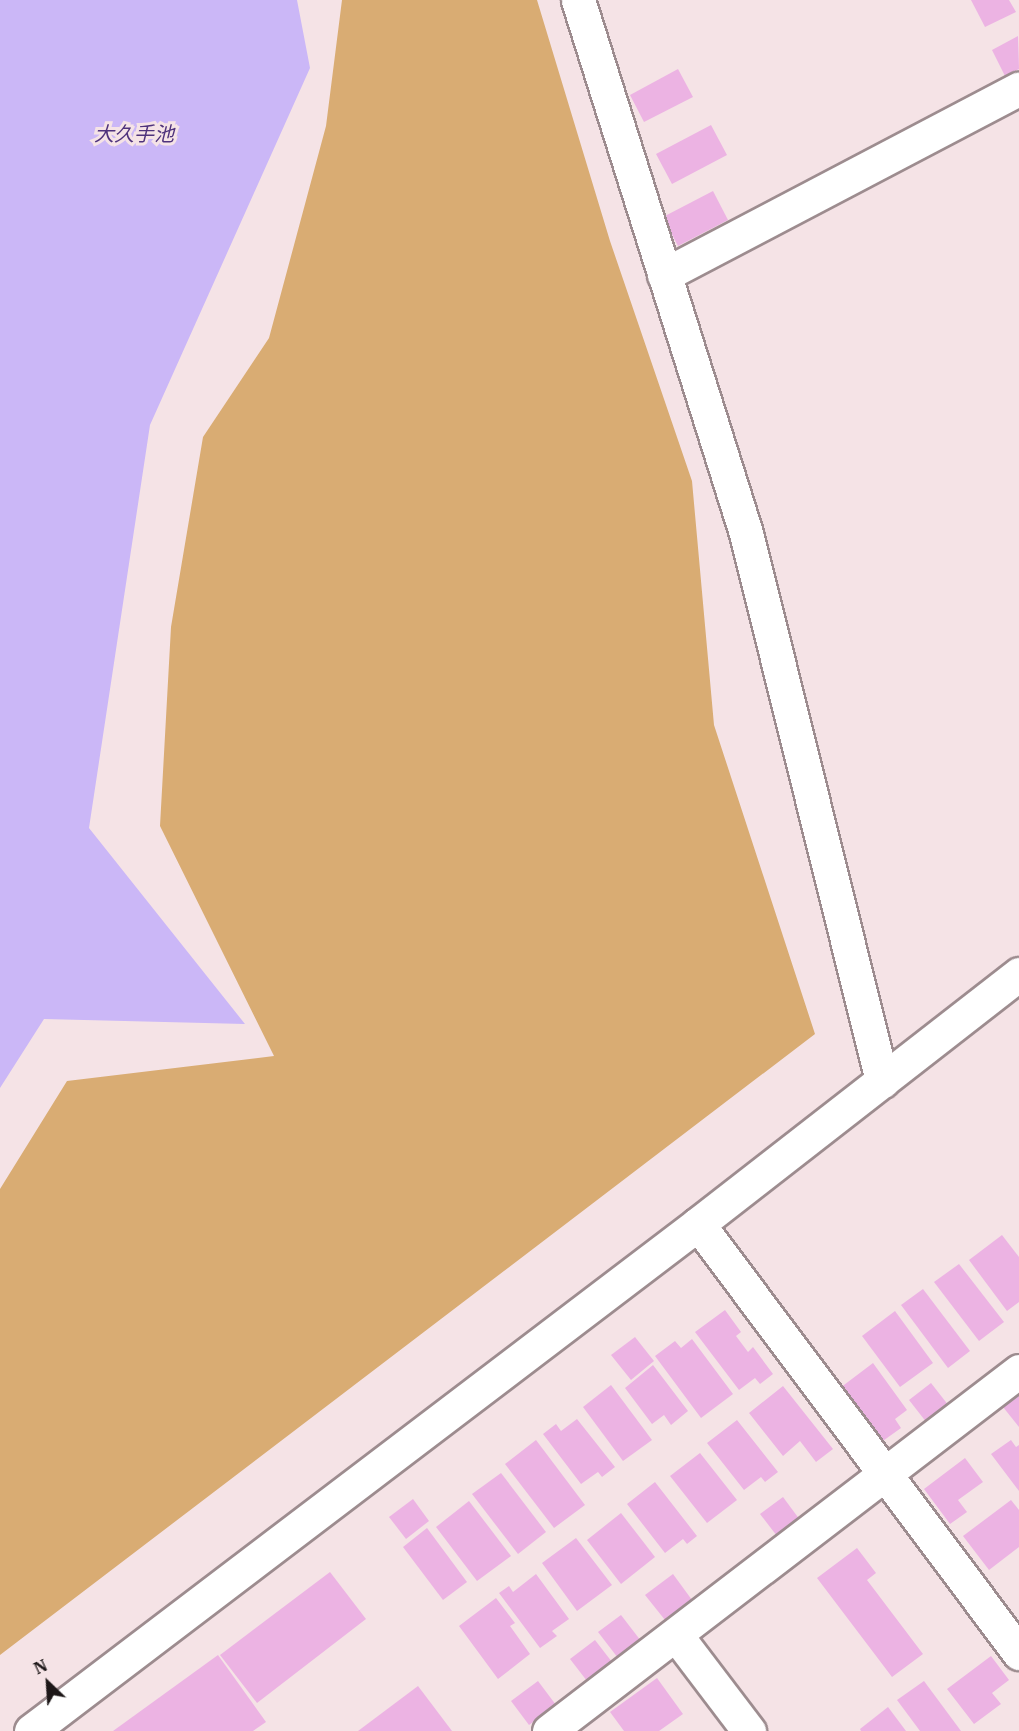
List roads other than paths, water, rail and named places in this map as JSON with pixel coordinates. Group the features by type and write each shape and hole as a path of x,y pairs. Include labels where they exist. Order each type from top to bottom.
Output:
{"street":[{"path":"578,0 746,533 882,1081"},
{"path":"664,275 1019,89"},
{"path":"31,1731 698,1224 1019,974"},
{"path":"698,1224 1019,1653"},
{"path":"549,1731 885,1471 1019,1371"},
{"path":"676,1635 749,1731"}],"water":[{"name":"大久手池","path":"0,0 297,0 310,68 150,425 89,828 245,1024 44,1019 0,1088"}]}
